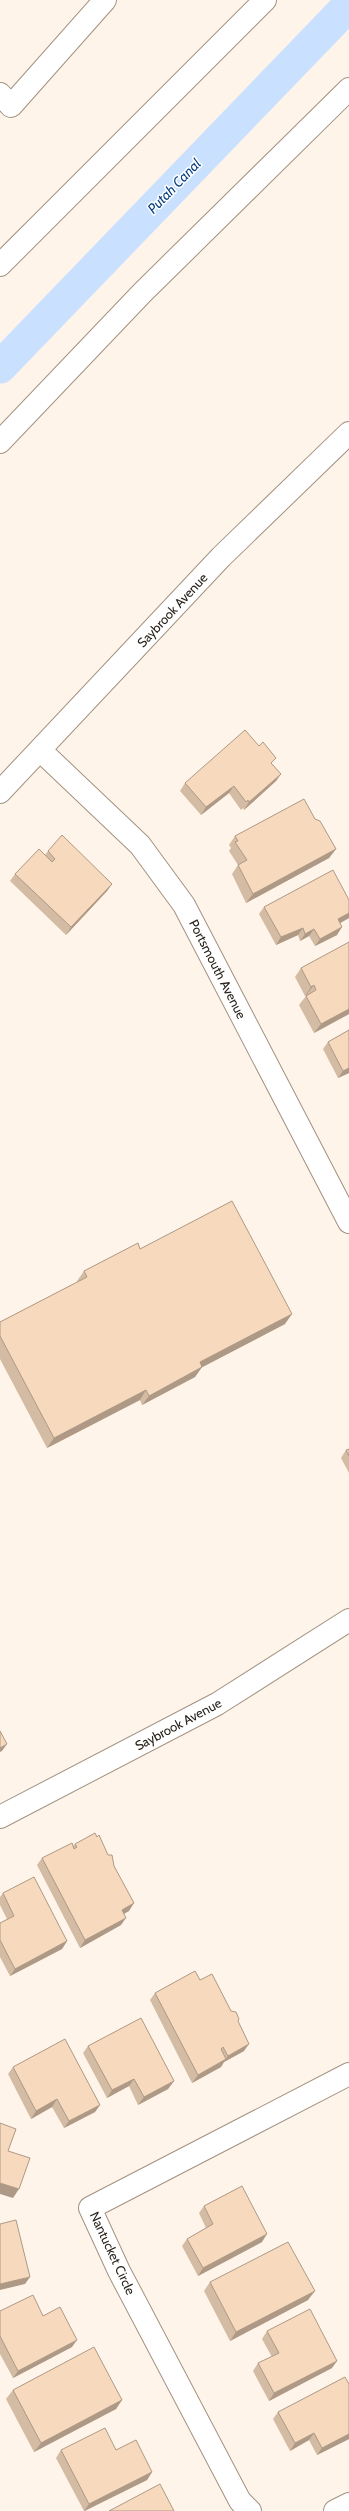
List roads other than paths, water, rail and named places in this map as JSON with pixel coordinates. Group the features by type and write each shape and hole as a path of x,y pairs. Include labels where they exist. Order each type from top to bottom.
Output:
{"street":[{"path":"0,94 11,106 105,0"},
{"path":"0,265 265,0"},
{"path":"0,442 142,293 349,89"},
{"name":"Saybrook Avenue","path":"0,792 221,557 349,434"},
{"name":"Portsmouth Avenue","path":"40,750 140,845 184,905 349,1222"},
{"name":"Saybrook Avenue","path":"0,1817 217,1704 349,1620"},
{"name":"Nantucket Circle","path":"250,2511 240,2501 232,2487 119,2271 90,2208 349,2074"},
{"path":"335,2511 349,2504"}],"waterway":[{"name":"Putah Canal","path":"0,367 349,5"}]}
